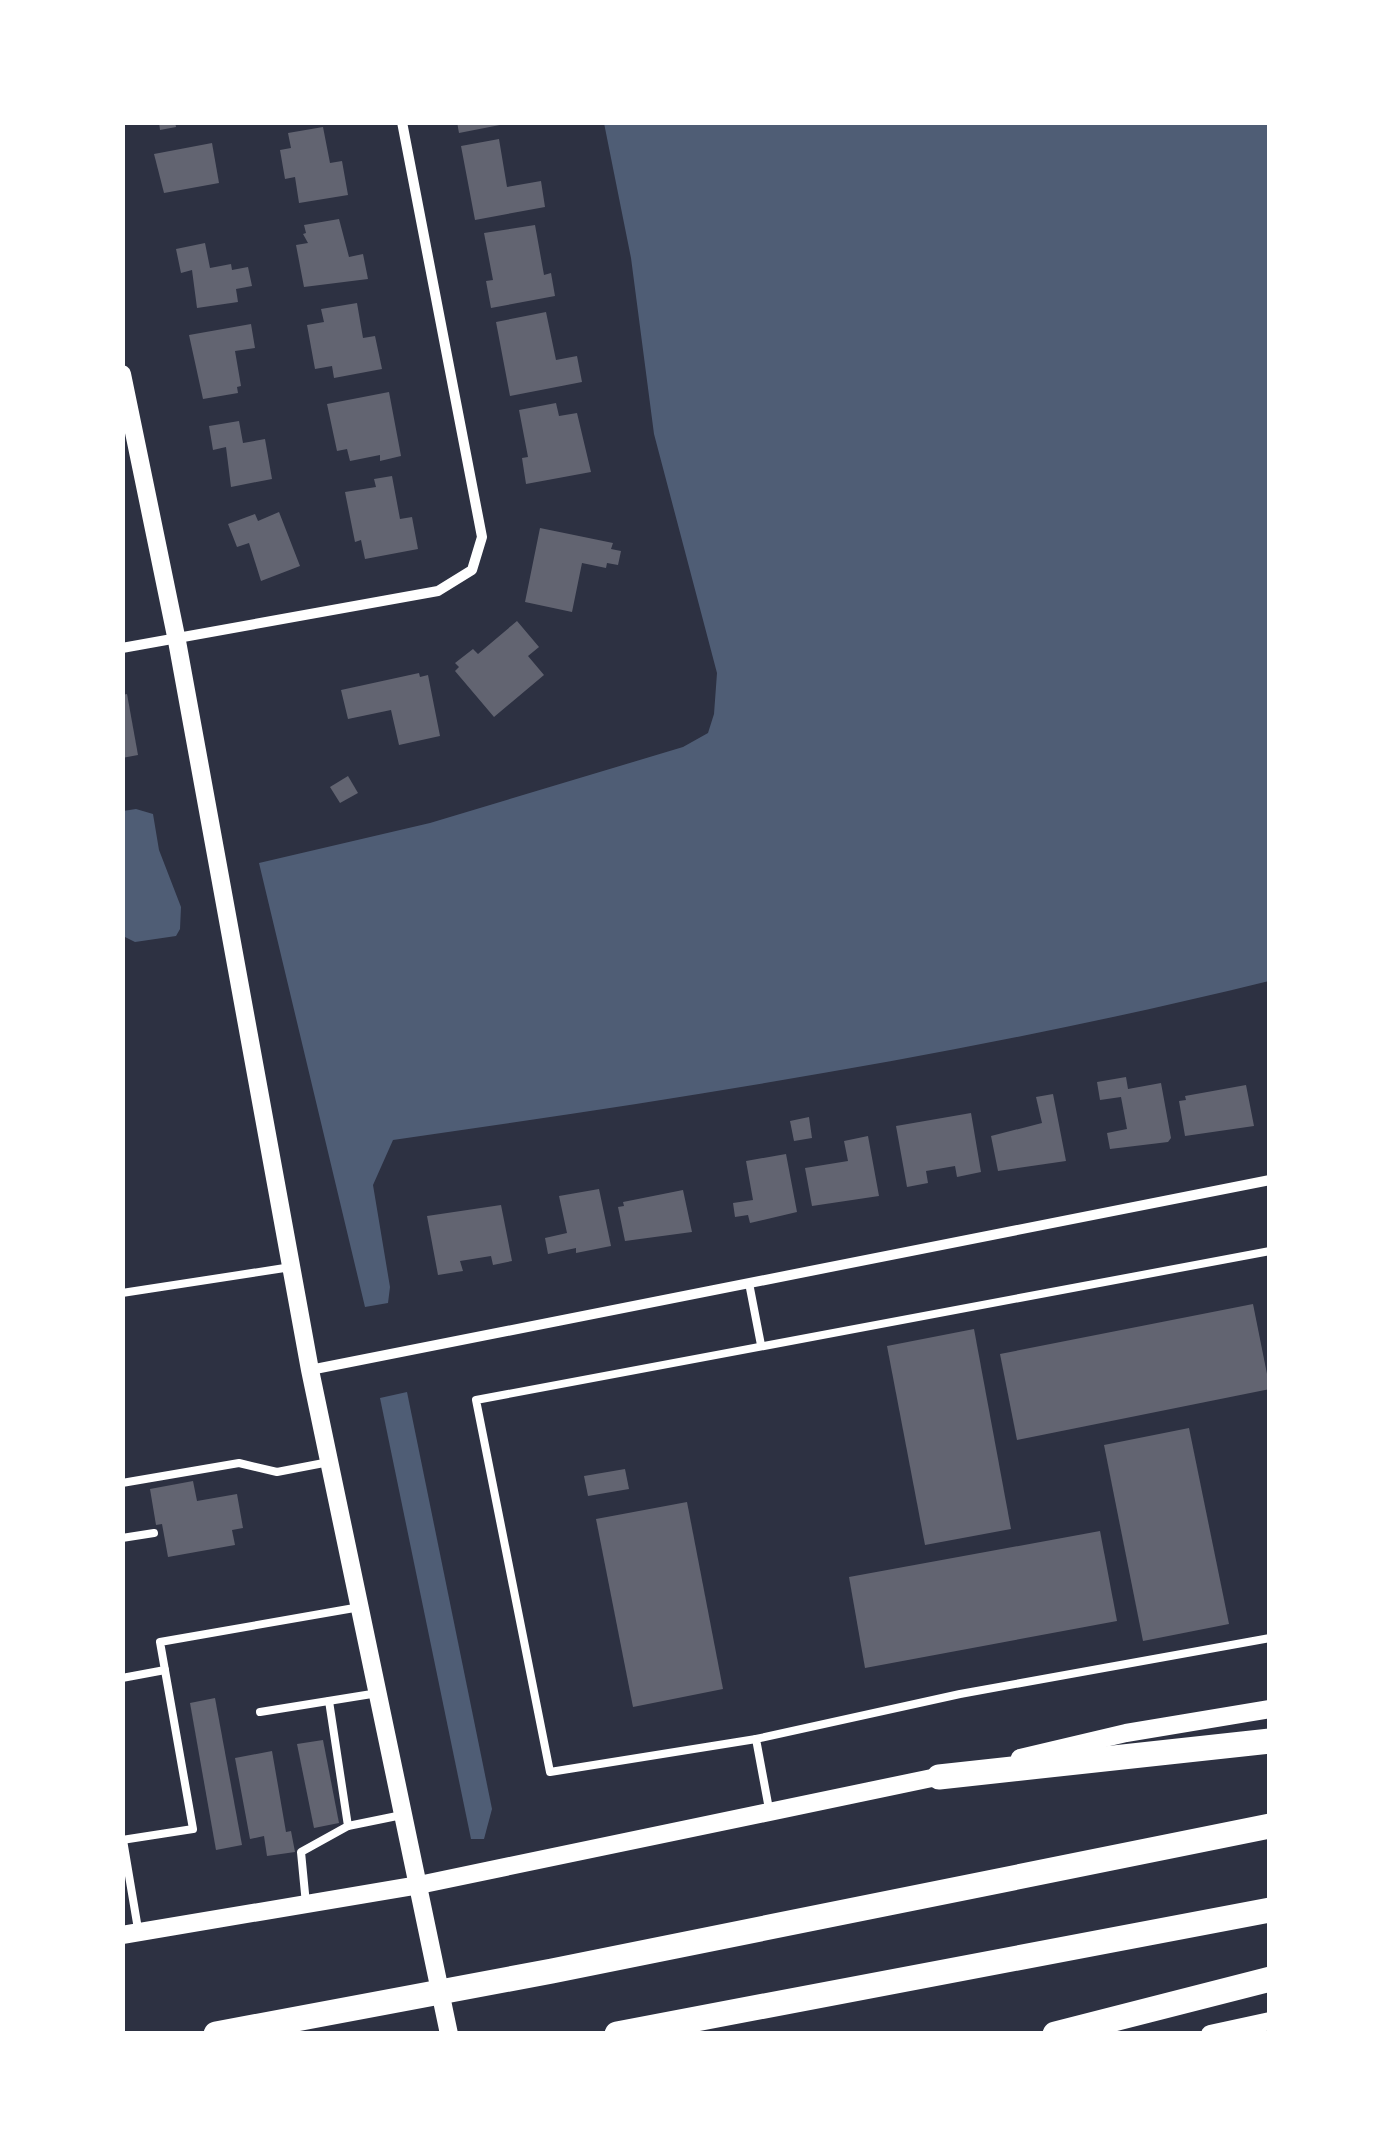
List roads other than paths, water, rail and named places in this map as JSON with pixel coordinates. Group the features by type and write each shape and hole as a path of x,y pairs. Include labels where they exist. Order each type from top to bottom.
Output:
{"highway":[{"path":"938,1777 1270,1741"},
{"path":"216,2034 552,1972 1270,1826"},
{"path":"616,2034 1270,1910"},
{"path":"1055,2034 1270,1979"}],"street":[{"path":"122,648 438,591 472,570 482,537 402,122"},
{"path":"122,374 177,640 310,1370 449,2034"},
{"path":"310,1370 1270,1180"},
{"path":"130,1933 419,1885 938,1777 1126,1733 1270,1709"},
{"path":"1210,2034 1270,2021"}],"lane":[{"path":"1270,1251 476,1400 550,1772 756,1738 960,1694 1270,1638"},
{"path":"122,1293 291,1267"},
{"path":"749,1283 761,1345"},
{"path":"122,1483 239,1463 277,1472 329,1462"},
{"path":"122,1538 154,1533"},
{"path":"130,1933 123,1840 192,1829 160,1642 360,1606"},
{"path":"122,1678 165,1670"},
{"path":"260,1712 378,1693"},
{"path":"329,1702 348,1826"},
{"path":"756,1738 769,1813"},
{"path":"306,1904 301,1852 348,1826 404,1815"}],"water":[{"path":"604,123 1269,123 1269,981 1052,1030 833,1071 393,1140 373,1185 390,1287 388,1303 365,1307 259,863 430,823 683,747 708,733 714,714 717,673 654,434 631,258"},
{"path":"136,809 153,814 159,850 181,907 176,936 135,942 123,936 123,811"},
{"path":"407,1392 492,1809 484,1839 471,1839 380,1398"}]}
